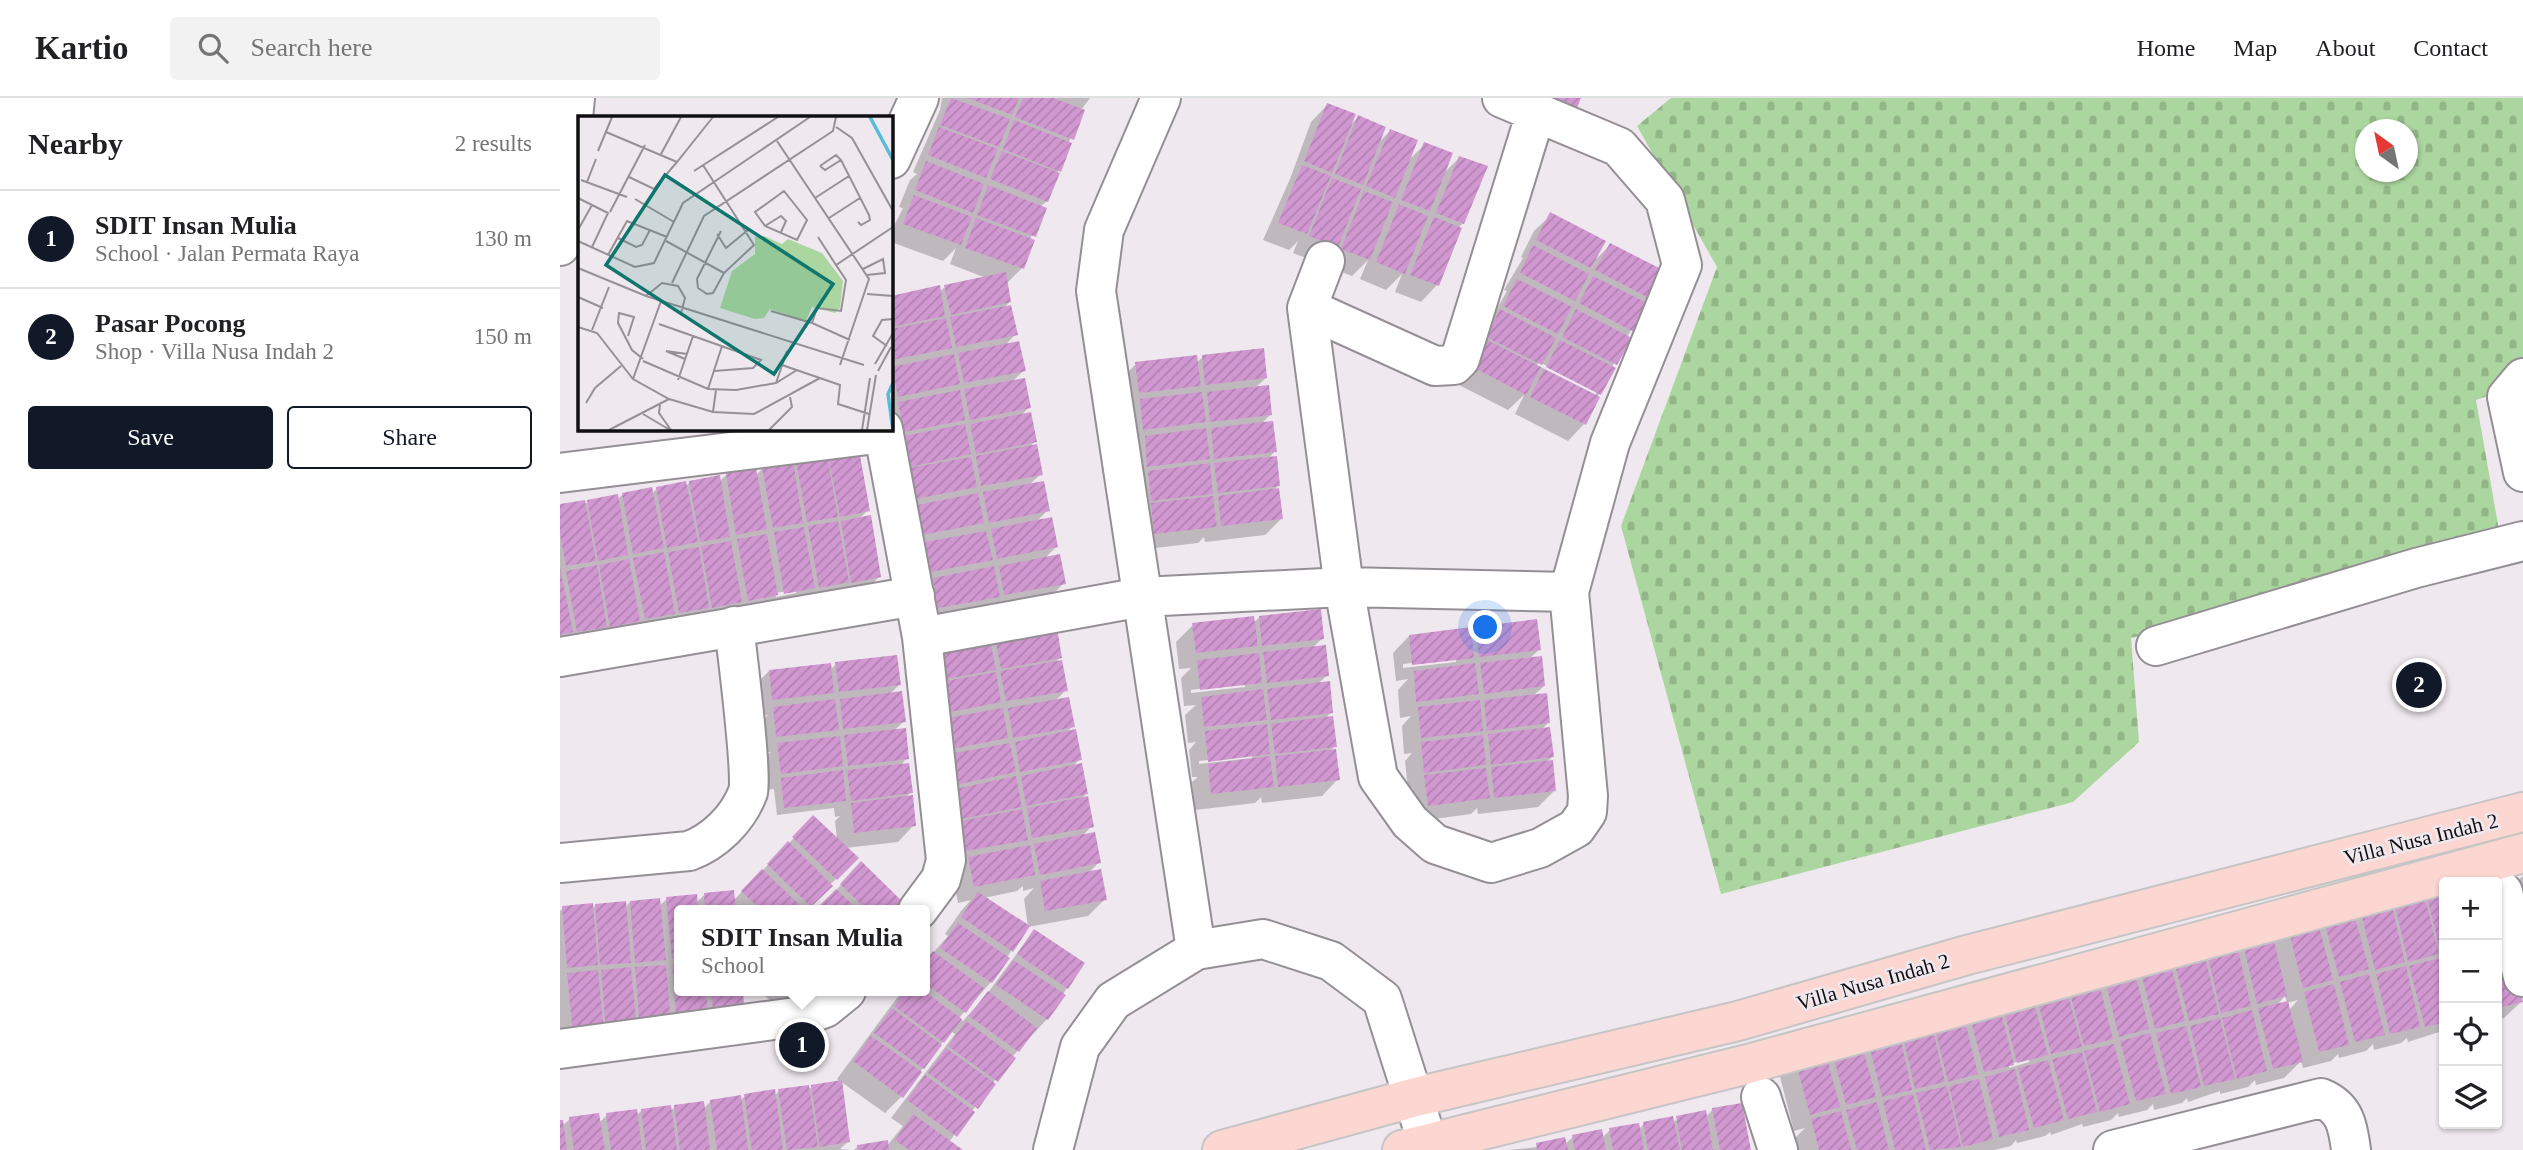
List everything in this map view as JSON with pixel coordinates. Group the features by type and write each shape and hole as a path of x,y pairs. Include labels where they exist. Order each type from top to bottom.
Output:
{"main road":[{"name":"Villa Nusa Indah 2","path":"1222,1150 1416,1097 1738,1021 1966,955 2523,813"},
{"name":"Villa Nusa Indah 2","path":"1415,1147 1754,1081 2506,869"}],"street":[{"path":"560,246 575,98"},
{"path":"892,157 919,98"},
{"path":"1161,98 1104,230 1096,290 1196,950"},
{"path":"1325,261 1307,308 1344,587 1378,777 1410,822 1435,844 1491,863 1540,848 1576,828 1587,812 1588,796 1569,592 1610,443 1682,265 1665,200 1619,147 1502,98"},
{"path":"1307,308 1435,366 1454,366 1460,359 1536,113"},
{"path":"2523,378 2507,397 2523,472"},
{"path":"560,473 884,431 922,637 946,860 941,879 922,905"},
{"path":"2155,646 2416,568 2523,541"},
{"path":"922,637 1142,597 1344,587 1569,592"},
{"path":"560,657 915,596"},
{"path":"560,863 689,852 708,845 733,817 749,790 734,626"},
{"path":"2483,823 2506,869 2523,977"},
{"path":"1053,1150 1080,1047 1113,1001 1196,950 1263,939 1331,961 1382,999 1416,1097 1415,1147"},
{"path":"560,1049 803,1016 825,1008 840,996"},
{"path":"1738,1021 1754,1081 1778,1150"},
{"path":"2113,1150 2321,1098 2335,1104 2347,1123 2351,1150"}],"green space":[{"path":"1671,98 2523,98 2523,383 2476,400 2502,547 2131,638 2139,742 2073,802 1721,894 1621,526 1717,267 1637,126"}],"building":[{"path":"951,98 1010,119 999,147 940,125"},
{"path":"968,98 1019,98 1012,115"},
{"path":"1023,98 1053,98 1085,110 1074,140 1015,117"},
{"path":"1548,98 1581,98 1575,113"},
{"path":"1327,103 1356,114 1332,173 1304,161"},
{"path":"1358,115 1386,127 1363,185 1335,174"},
{"path":"1014,120 1072,143 1061,172 1003,149"},
{"path":"939,127 998,149 986,178 928,155"},
{"path":"1390,129 1418,140 1395,198 1366,186"},
{"path":"1424,142 1453,153 1430,211 1401,200"},
{"path":"1002,151 1060,173 1048,202 990,179"},
{"path":"1459,156 1488,166 1464,224 1436,213"},
{"path":"926,161 984,184 973,213 915,190"},
{"path":"1302,165 1331,176 1307,234 1278,223"},
{"path":"1332,178 1361,189 1338,247 1309,236"},
{"path":"988,185 1047,208 1036,237 977,215"},
{"path":"1364,191 1393,202 1370,260 1341,249"},
{"path":"914,195 972,217 961,245 903,224"},
{"path":"1399,204 1428,216 1405,274 1376,262"},
{"path":"1550,212 1606,241 1591,268 1536,240"},
{"path":"1434,217 1462,228 1439,286 1410,275"},
{"path":"976,218 1035,240 1024,269 965,248"},
{"path":"1610,243 1665,271 1651,299 1595,270"},
{"path":"1533,245 1589,274 1575,301 1520,273"},
{"path":"1006,272 1011,302 951,315 944,285"},
{"path":"1593,276 1649,304 1634,332 1579,303"},
{"path":"1517,279 1572,307 1558,334 1503,306"},
{"path":"940,285 945,316 892,327 892,296"},
{"path":"1011,305 1018,335 956,347 950,317"},
{"path":"1500,309 1556,338 1542,365 1486,337"},
{"path":"1576,309 1632,338 1617,365 1562,337"},
{"path":"946,318 952,348 892,360 892,329"},
{"path":"1485,339 1541,367 1526,395 1471,366"},
{"path":"1560,340 1616,368 1601,395 1546,367"},
{"path":"1019,341 1026,371 964,383 958,353"},
{"path":"1264,348 1267,378 1205,385 1202,355"},
{"path":"954,354 960,384 898,397 892,367"},
{"path":"1197,355 1201,386 1139,393 1135,362"},
{"path":"1544,369 1600,397 1586,425 1530,397"},
{"path":"1025,378 1031,408 970,420 964,389"},
{"path":"1269,385 1272,415 1210,422 1207,392"},
{"path":"960,390 965,420 904,432 898,402"},
{"path":"1202,392 1206,422 1143,430 1140,399"},
{"path":"1031,412 1037,442 976,454 970,424"},
{"path":"1273,421 1277,452 1214,459 1211,428"},
{"path":"965,424 971,454 910,467 904,436"},
{"path":"1206,428 1210,459 1147,467 1145,436"},
{"path":"1037,444 1043,475 981,486 976,456"},
{"path":"859,450 870,511 840,517 828,455"},
{"path":"827,455 838,517 807,522 796,461"},
{"path":"1277,456 1280,486 1218,493 1214,463"},
{"path":"971,457 977,487 915,499 909,468"},
{"path":"793,461 803,523 773,528 762,467"},
{"path":"1210,463 1213,494 1151,501 1148,471"},
{"path":"756,468 767,529 736,535 726,473"},
{"path":"720,475 730,537 700,542 689,481"},
{"path":"686,481 698,542 667,548 656,487"},
{"path":"1044,481 1050,511 989,523 983,492"},
{"path":"652,487 664,548 633,554 622,493"},
{"path":"1279,488 1283,519 1221,526 1218,496"},
{"path":"978,493 984,523 922,535 917,505"},
{"path":"618,494 628,555 598,561 587,500"},
{"path":"1213,496 1217,527 1154,534 1151,503"},
{"path":"585,500 596,561 566,566 560,534 560,504"},
{"path":"871,515 881,577 851,583 841,521"},
{"path":"1052,517 1058,547 997,559 991,529"},
{"path":"838,521 849,582 819,588 808,526"},
{"path":"804,527 815,588 784,594 774,532"},
{"path":"986,531 993,560 931,572 925,542"},
{"path":"767,534 778,595 748,601 737,539"},
{"path":"731,541 742,602 712,608 701,546"},
{"path":"699,547 709,608 679,613 668,552"},
{"path":"664,552 675,614 645,619 633,558"},
{"path":"1060,554 1066,584 1004,595 999,566"},
{"path":"629,559 640,621 610,627 599,565"},
{"path":"597,565 607,627 577,632 566,571"},
{"path":"994,566 1000,597 938,608 933,578"},
{"path":"560,567 573,632 560,635"},
{"path":"1321,609 1324,639 1262,646 1259,616"},
{"path":"1254,616 1258,646 1196,653 1192,623"},
{"path":"1537,619 1541,650 1479,657 1475,627"},
{"path":"1471,627 1474,658 1412,665 1409,635"},
{"path":"1057,628 1062,658 1001,669 995,639"},
{"path":"990,639 996,670 935,681 929,651"},
{"path":"1326,645 1329,676 1267,683 1263,652"},
{"path":"1259,653 1262,683 1200,690 1197,660"},
{"path":"897,655 901,685 839,692 835,662"},
{"path":"1542,656 1545,686 1484,694 1480,663"},
{"path":"1062,660 1068,691 1006,701 1000,671"},
{"path":"831,663 834,693 772,700 769,670"},
{"path":"1475,663 1479,694 1416,702 1414,671"},
{"path":"996,672 1001,702 940,714 934,683"},
{"path":"1330,681 1333,713 1271,720 1267,689"},
{"path":"1263,689 1267,720 1204,727 1201,697"},
{"path":"902,691 906,722 843,729 840,699"},
{"path":"1547,693 1550,723 1487,731 1484,700"},
{"path":"1069,697 1075,727 1013,738 1008,708"},
{"path":"835,699 839,730 776,737 773,707"},
{"path":"1480,700 1483,731 1421,738 1418,707"},
{"path":"1003,708 1008,738 947,750 941,719"},
{"path":"1333,716 1337,747 1275,754 1271,724"},
{"path":"1267,724 1270,754 1208,762 1205,731"},
{"path":"1550,727 1554,757 1491,765 1488,734"},
{"path":"906,728 909,759 848,766 844,735"},
{"path":"1076,729 1082,760 1020,772 1015,742"},
{"path":"1483,735 1486,765 1424,773 1421,742"},
{"path":"840,736 843,766 781,774 777,743"},
{"path":"1010,743 1016,772 955,785 949,754"},
{"path":"1336,749 1340,780 1278,787 1275,756"},
{"path":"1270,756 1274,787 1211,794 1208,764"},
{"path":"1553,760 1556,791 1494,798 1491,767"},
{"path":"909,763 913,793 851,801 847,770"},
{"path":"1082,763 1088,794 1026,806 1021,776"},
{"path":"1486,768 1490,798 1428,806 1424,775"},
{"path":"843,770 846,801 784,808 781,778"},
{"path":"1016,776 1022,807 961,819 955,789"},
{"path":"913,795 916,826 854,833 851,803"},
{"path":"1088,796 1094,827 1032,838 1027,808"},
{"path":"1022,809 1028,840 966,851 961,821"},
{"path":"813,815 859,858 837,880 792,837"},
{"path":"1095,832 1101,863 1040,875 1034,844"},
{"path":"788,841 833,886 813,905 809,905 767,864"},
{"path":"1030,845 1035,875 974,887 968,857"},
{"path":"861,861 906,905 862,905 840,884"},
{"path":"762,869 800,905 756,905 741,891"},
{"path":"1101,869 1107,900 1045,911 1040,881"},
{"path":"836,889 853,905 820,905"},
{"path":"734,890 736,905 705,905 704,893"},
{"path":"2439,890 2439,946 2426,894"},
{"path":"978,892 1030,926 1013,952 961,917"},
{"path":"697,894 698,905 674,905 674,959 672,959 666,897"},
{"path":"2424,894 2439,954 2408,962 2394,901"},
{"path":"660,898 666,960 635,963 630,901"},
{"path":"626,901 631,963 600,965 595,904"},
{"path":"2391,902 2405,962 2375,970 2360,909"},
{"path":"593,903 598,965 567,968 562,906"},
{"path":"2353,910 2369,969 2339,977 2323,917"},
{"path":"2317,919 2333,980 2303,988 2288,927"},
{"path":"958,923 1010,958 992,983 940,948"},
{"path":"1034,929 1085,963 1068,989 1017,954"},
{"path":"2273,936 2287,996 2257,1004 2243,943"},
{"path":"2508,942 2523,1002 2502,1007 2502,1003 2502,943"},
{"path":"2237,945 2251,1006 2221,1013 2207,953"},
{"path":"933,951 984,988 966,1013 930,987 930,955"},
{"path":"2204,953 2219,1014 2189,1021 2174,961"},
{"path":"2439,958 2439,1023 2425,1027 2409,966"},
{"path":"1013,960 1066,995 1048,1020 996,985"},
{"path":"2170,961 2185,1021 2155,1029 2140,968"},
{"path":"666,965 671,1026 640,1029 635,967"},
{"path":"2406,966 2420,1027 2390,1034 2376,974"},
{"path":"631,967 637,1029 606,1032 601,970"},
{"path":"2134,968 2149,1029 2119,1037 2104,976"},
{"path":"598,970 604,1032 573,1035 567,973"},
{"path":"2369,974 2385,1035 2355,1042 2340,982"},
{"path":"2098,979 2113,1039 2084,1046 2068,986"},
{"path":"2334,984 2349,1045 2319,1052 2304,992"},
{"path":"2066,987 2082,1047 2051,1054 2036,994"},
{"path":"988,991 1037,1028 1019,1052 969,1016"},
{"path":"930,995 962,1019 944,1043 894,1006 901,996"},
{"path":"2032,995 2048,1055 2017,1063 2002,1003"},
{"path":"675,996 706,996 709,1023 677,1026"},
{"path":"711,996 743,996 745,1019 714,1022"},
{"path":"2288,1001 2303,1062 2273,1069 2258,1008"},
{"path":"1999,1004 2014,1065 1984,1072 1969,1012"},
{"path":"892,1008 942,1045 924,1069 874,1033"},
{"path":"2252,1010 2267,1071 2237,1079 2222,1018"},
{"path":"1963,1013 1978,1074 1948,1082 1933,1021"},
{"path":"2220,1018 2235,1079 2204,1086 2190,1026"},
{"path":"966,1021 1016,1058 998,1082 948,1046"},
{"path":"1931,1021 1945,1082 1915,1089 1901,1028"},
{"path":"2186,1026 2201,1087 2171,1094 2156,1033"},
{"path":"1898,1029 1912,1090 1882,1097 1867,1037"},
{"path":"2150,1033 2166,1094 2136,1101 2120,1041"},
{"path":"871,1036 922,1072 903,1098 853,1061"},
{"path":"1860,1037 1876,1097 1846,1105 1830,1044"},
{"path":"2114,1044 2130,1104 2100,1112 2084,1051"},
{"path":"1824,1047 1840,1107 1810,1115 1794,1055"},
{"path":"946,1048 996,1084 978,1109 928,1073"},
{"path":"2082,1052 2097,1112 2068,1119 2052,1059"},
{"path":"2048,1060 2064,1120 2034,1128 2018,1068"},
{"path":"2015,1069 2029,1130 1999,1137 1985,1077"},
{"path":"925,1075 975,1112 957,1137 907,1100"},
{"path":"1979,1079 1993,1139 1963,1147 1949,1086"},
{"path":"842,1080 850,1142 820,1147 811,1085"},
{"path":"809,1085 818,1147 787,1150 778,1089"},
{"path":"1947,1086 1961,1147 1930,1150 1916,1093"},
{"path":"775,1089 783,1150 752,1150 744,1094"},
{"path":"1913,1094 1926,1150 1895,1150 1883,1101"},
{"path":"741,1095 748,1150 717,1150 710,1100"},
{"path":"704,1101 710,1150 680,1150 674,1105"},
{"path":"1877,1102 1889,1150 1857,1150 1846,1110"},
{"path":"1742,1103 1751,1150 1720,1150 1712,1108"},
{"path":"671,1105 677,1150 646,1150 641,1109"},
{"path":"637,1109 642,1150 611,1150 606,1113"},
{"path":"1706,1110 1713,1150 1682,1150 1676,1116"},
{"path":"1841,1111 1851,1150 1819,1150 1811,1119"},
{"path":"599,1113 605,1150 574,1150 569,1117"},
{"path":"913,1114 963,1150 909,1150 895,1140"},
{"path":"1673,1116 1680,1150 1648,1150 1643,1122"},
{"path":"560,1120 563,1120 567,1150 560,1150"},
{"path":"1639,1123 1644,1150 1613,1150 1609,1128"},
{"path":"1602,1129 1606,1150 1575,1150 1572,1135"},
{"path":"1565,1137 1568,1150 1537,1150 1536,1143"},
{"path":"888,1140 889,1150 858,1150 857,1145"}],"place":[{"name":"Pasar Pocong","path":"2419,685"},
{"name":"SDIT Insan Mulia","path":"802,1045"}]}
